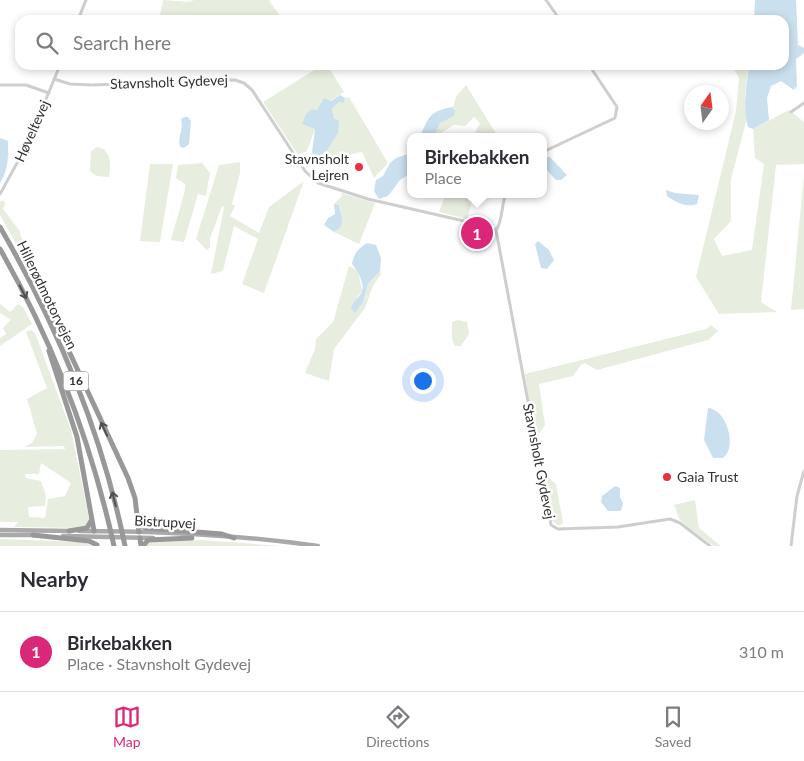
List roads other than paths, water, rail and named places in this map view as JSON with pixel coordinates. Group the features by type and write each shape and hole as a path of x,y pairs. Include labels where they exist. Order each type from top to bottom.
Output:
{"highway":[{"name":"Hillerødmotorvejen","path":"0,227 37,294 60,343 88,415 113,494 125,546"},
{"name":"Hillerødmotorvejen","path":"0,249 46,339 89,452 114,546"},
{"path":"37,294 45,303 60,332 104,431 128,478 139,523 139,535 142,546 148,540 192,538"},
{"path":"46,339 49,354 77,437 97,545"},
{"path":"69,531 87,528 92,518"},
{"path":"139,523 145,528 222,534 234,538"},
{"path":"33,536 89,541 97,545"}],"main road":[{"path":"0,530 69,531 95,534"},
{"path":"0,535 95,534"},
{"name":"Bistrupvej","path":"95,534 234,538 318,546"},
{"name":"Bistrupvej","path":"139,535 234,538"}],"street":[{"path":"80,15 86,0"},
{"path":"546,0 556,15"},
{"name":"Høveltevej","path":"0,194 28,143 58,70"},
{"path":"547,150 616,118 617,107 592,70"},
{"name":"Stavnsholt Gydevej","path":"54,80 70,84 235,80 244,83 252,90 306,170 318,183 368,199 486,226 496,230"},
{"path":"0,85 26,85 49,92"},
{"path":"791,112 804,103"},
{"name":"Stavnsholt Gydevej","path":"505,198 499,226 496,230 551,525 558,529 618,527 670,519 680,523 710,546"},
{"path":"792,546 797,496 804,471"}],"water":[{"path":"755,0 796,0 798,45 804,48 804,53 796,59 797,86 794,90 781,81 771,86 767,98 769,120 753,129 748,127 745,112 749,70 789,70 789,15 754,15"},
{"path":"340,95 345,98 344,103 339,102 332,109 334,119 339,120 338,133 326,152 328,163 318,164 312,152 315,129 302,124 306,114 312,109 317,110 324,98 331,101"},
{"path":"453,107 455,111 454,116 440,123 436,133 422,133 428,119 439,110"},
{"path":"188,117 191,121 189,144 184,148 180,147 179,140 182,127 181,119"},
{"path":"0,138 8,141 8,158 0,183"},
{"path":"407,154 407,176 400,180 388,196 379,199 374,191 376,180 383,176 390,163 396,158"},
{"path":"547,157 550,157 567,175 561,180 556,180 547,170"},
{"path":"666,190 675,193 699,195 697,204 685,205 677,202 667,196"},
{"path":"334,204 339,205 342,224 334,232 324,225 328,218 335,214"},
{"path":"538,241 549,250 554,260 547,269 541,268 535,244"},
{"path":"367,243 376,245 381,258 380,271 368,284 363,302 355,313 351,308 363,288 360,277 352,264 357,252"},
{"path":"708,408 720,415 728,429 730,445 723,458 713,458 704,440"},
{"path":"615,486 620,488 620,497 623,503 621,511 608,511 601,502 602,496"}],"place":[{"name":"Stavnsholt Lejren","path":"359,167"},
{"name":"Birkebakken","path":"477,233"},
{"name":"Gaia Trust","path":"667,477"}]}
